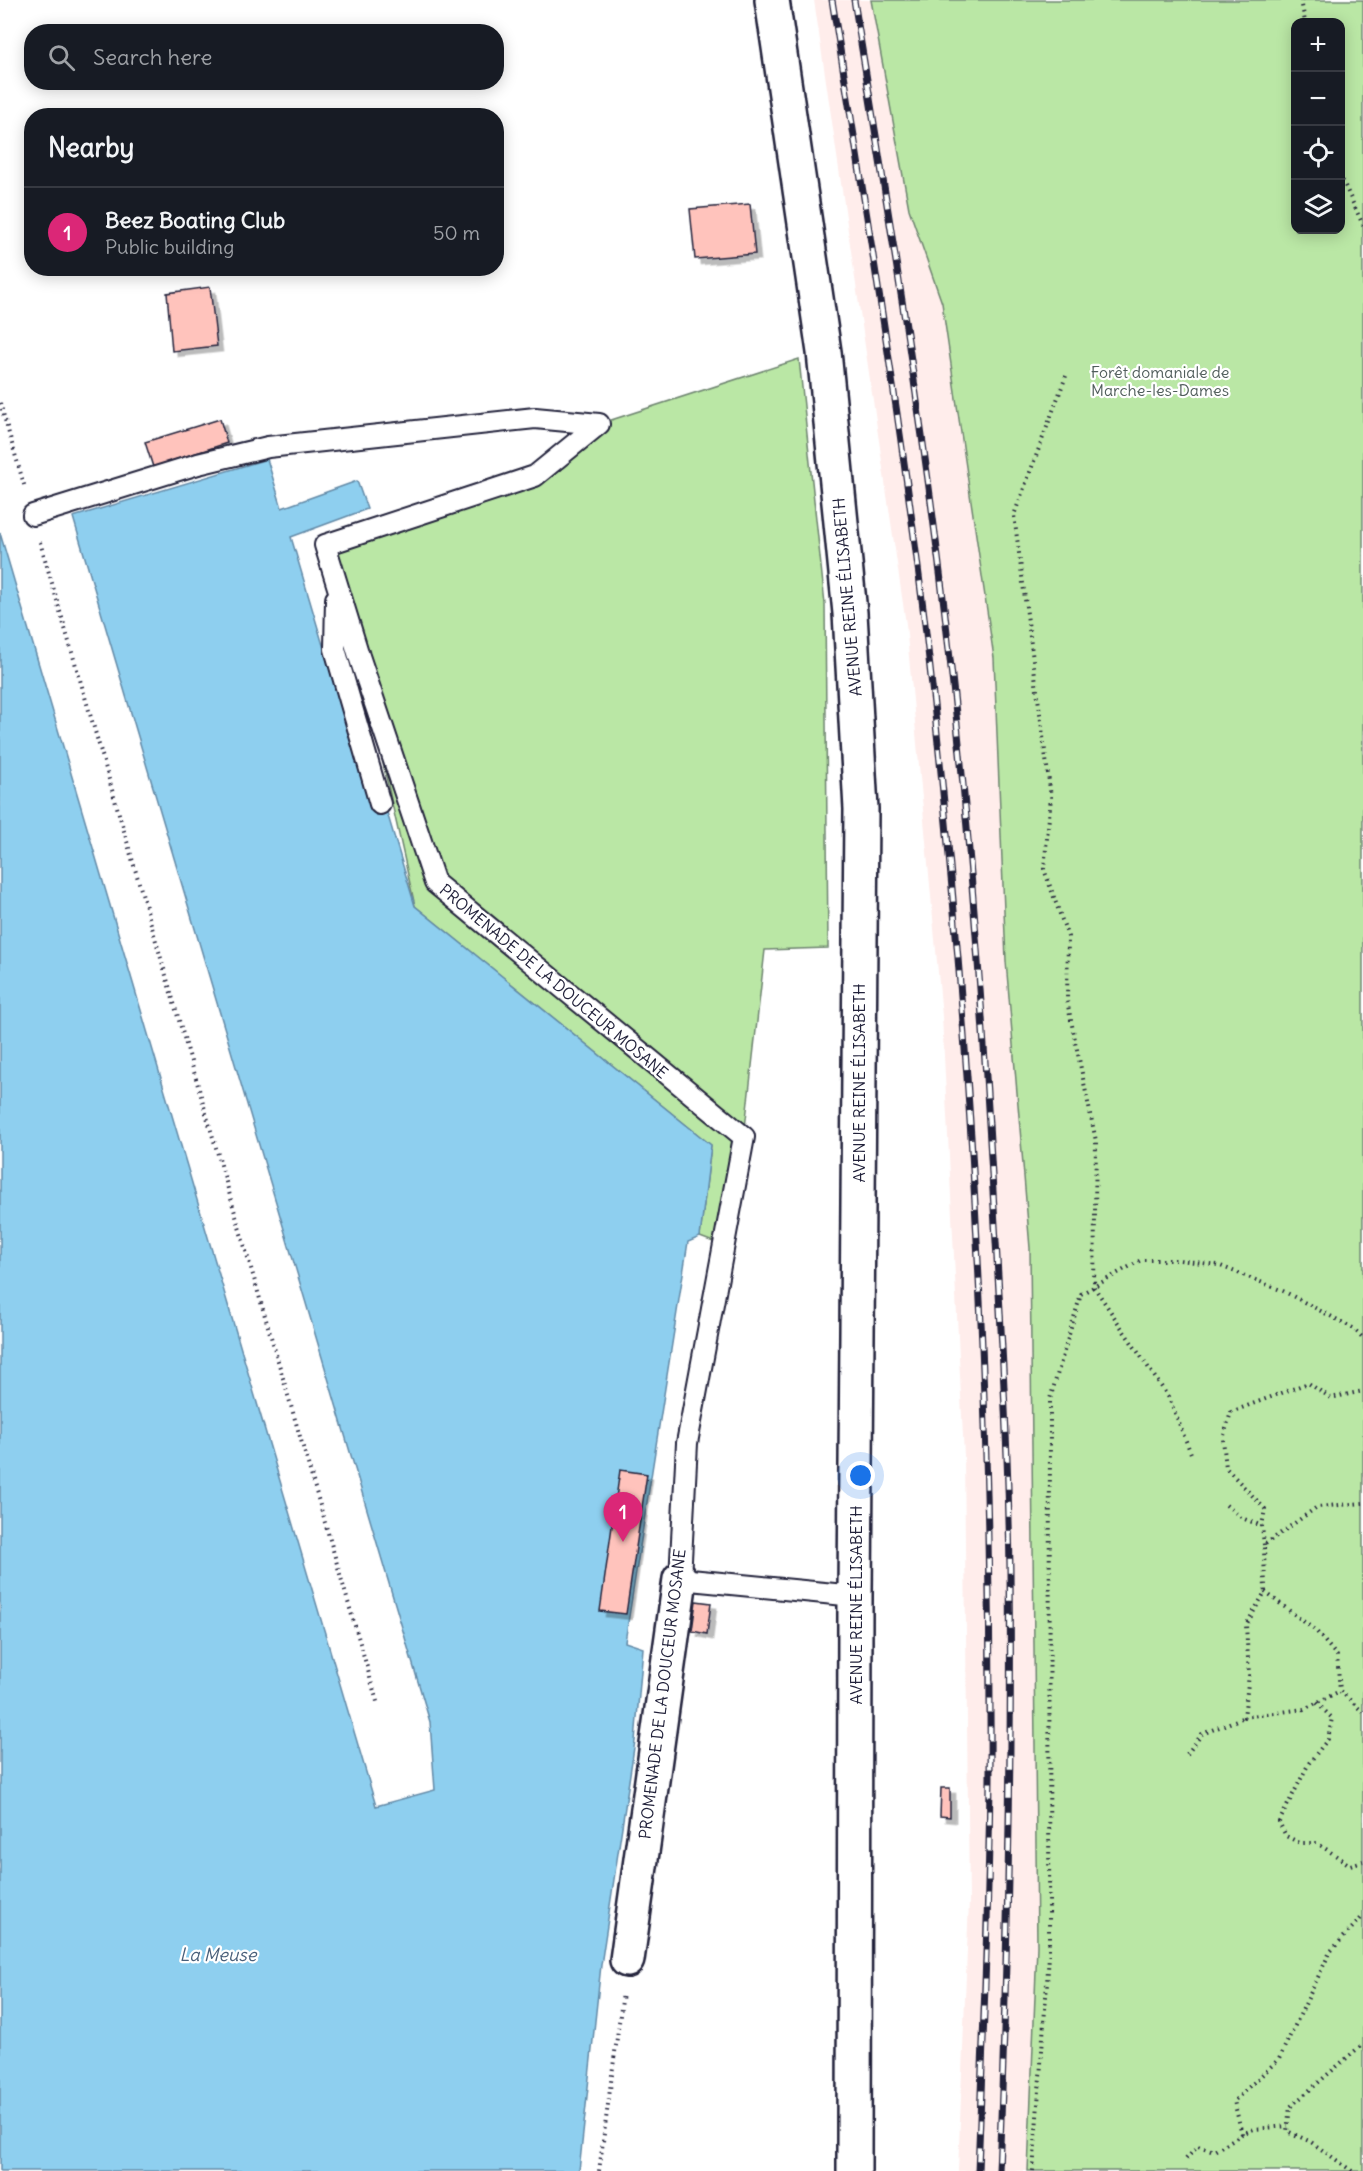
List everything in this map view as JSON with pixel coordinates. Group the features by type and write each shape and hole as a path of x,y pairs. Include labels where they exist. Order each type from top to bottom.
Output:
{"main road":[{"name":"AVENUE REINE ÉLISABETH","path":"772,0 824,352 850,613 861,809 855,1596 854,2171"},
{"name":"PROMENADE DE LA DOUCEUR MOSANE","path":"627,1960 680,1579"}],"lane":[{"name":"PROMENADE DE LA DOUCEUR MOSANE","path":"33,515 198,464 268,447 535,418 599,424 535,476 325,545 435,883 744,1137 687,1443 680,1579"},
{"path":"336,582 335,648 380,804"},
{"path":"680,1579 855,1596"}],"path":[{"path":"1301,0 1304,18"},
{"path":"1343,180 1363,225"},
{"path":"1066,376 1014,515 1051,797 1044,869 1068,937 1066,1001 1096,1141 1094,1287 1169,1398 1192,1456"},
{"path":"0,402 378,1706"},
{"path":"1033,2171 1049,1956 1050,1399 1081,1294 1141,1260 1179,1260 1218,1265 1283,1291 1353,1328 1363,1338"},
{"path":"1244,1717 1249,1675 1246,1625 1265,1592 1262,1526 1264,1509 1226,1468 1223,1439 1231,1413 1308,1383 1331,1398 1363,1391"},
{"path":"1264,1545 1317,1507 1363,1503"},
{"path":"1226,1505 1242,1518 1262,1526"},
{"path":"1265,1592 1316,1631 1337,1656 1340,1690 1363,1712"},
{"path":"1187,1754 1202,1734 1244,1717 1304,1709 1340,1690"},
{"path":"1317,1702 1332,1718 1328,1739 1309,1763 1279,1822 1286,1836 1300,1843 1317,1843 1350,1865 1363,1862"},
{"path":"1242,2134 1234,2101 1279,2059 1330,1952 1363,1916"},
{"path":"599,2171 627,1960"},
{"path":"1352,2171 1311,2142 1287,2131 1290,2107 1363,2044"},
{"path":"1186,2159 1198,2146 1214,2151 1254,2129 1288,2126"}],"shaded area":[{"path":"814,0 871,0 909,209 942,303 994,658 1006,961 1030,1248 1037,1946 1028,2171 958,2171 969,1901 964,1456 942,1016 906,624"}],"green space":[{"name":"Forêt domaniale de Marche-les-Dames","path":"871,0 1363,0 1363,2171 1028,2171 1037,1946 1030,1248 1006,961 994,658 942,303 909,209"},
{"path":"799,359 825,604 828,948 765,950 744,1137 724,1246 700,1237 711,1145 415,906 359,656 325,545 535,476 599,424"}],"water":[{"name":"La Meuse","path":"267,459 282,508 357,481 367,509 291,537 372,811 386,809 415,906 711,1145 700,1237 688,1242 625,1642 643,1648 635,1741 601,1965 579,2171 0,2171 0,533 376,1806 435,1790 430,1722 73,517"}],"building":[{"path":"750,204 755,254 695,259 690,209"},
{"path":"210,287 217,346 172,351 167,293"},
{"path":"220,419 227,443 153,467 145,442"},
{"path":"620,1470 647,1474 626,1614 600,1611"},
{"path":"696,1601 711,1603 707,1634 692,1631"},
{"path":"941,1788 950,1788 950,1817 940,1816"}],"railway":[{"path":"832,0 884,324 918,568 943,790 967,1071 982,1354 990,1636 986,1974 978,2171"},
{"path":"854,0 906,324 929,487 963,781 984,1044 1003,1372 1010,1569 1008,1870 999,2171"}],"place":[{"name":"Beez Boating Club","path":"623,1542"}]}
